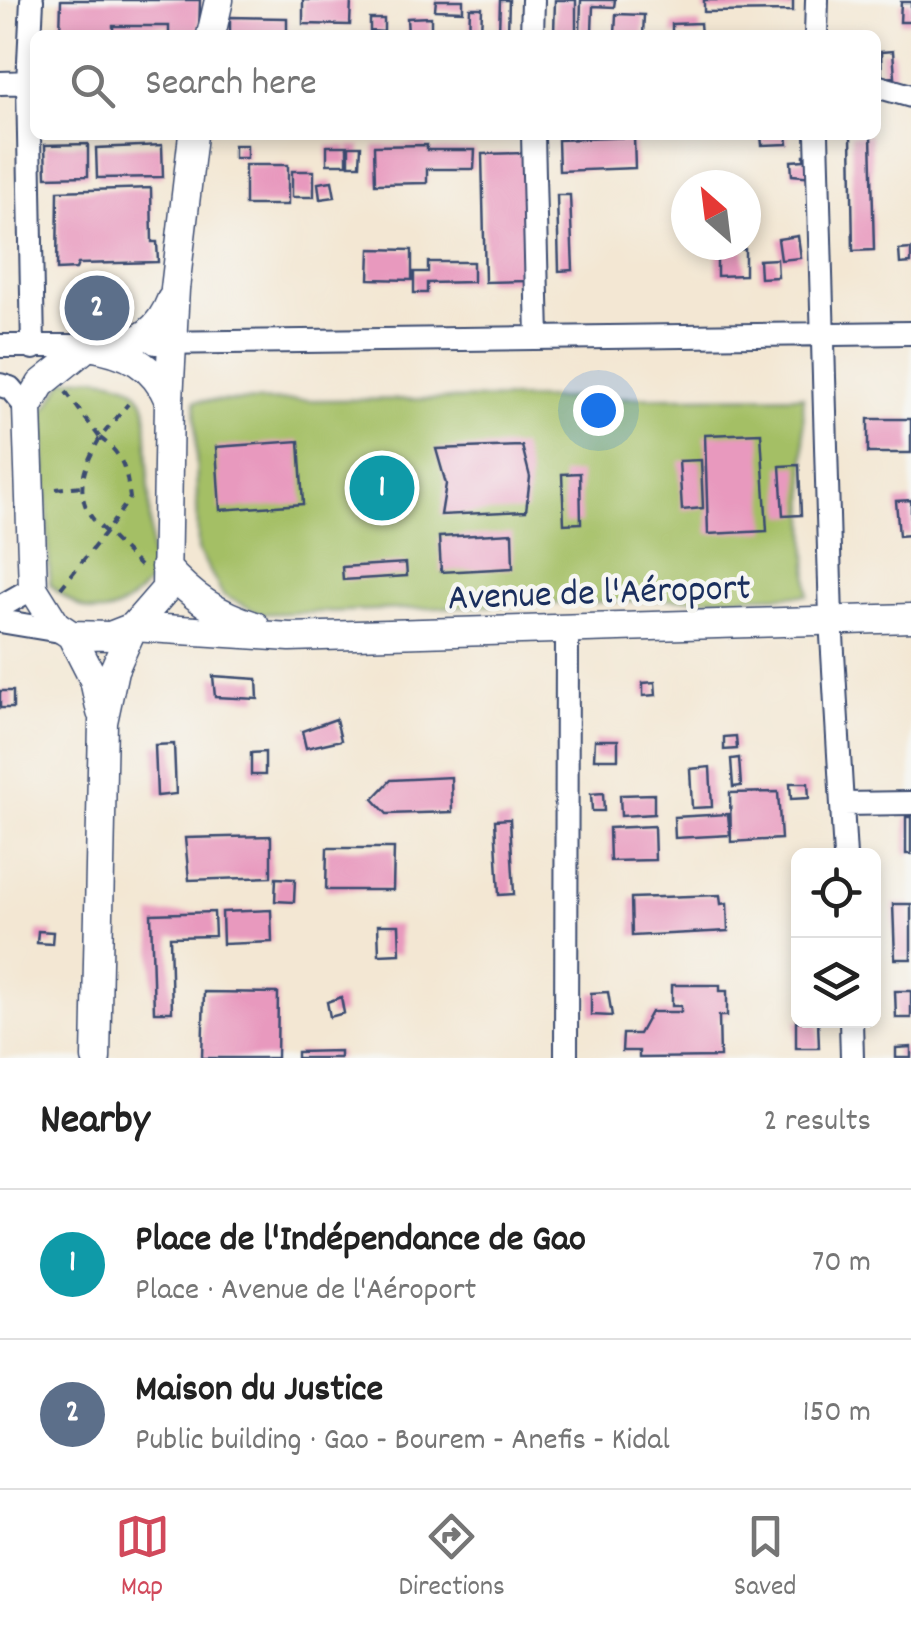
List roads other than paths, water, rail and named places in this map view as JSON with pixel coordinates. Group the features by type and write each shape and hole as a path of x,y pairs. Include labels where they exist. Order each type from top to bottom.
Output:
{"main road":[{"path":"211,30 219,0"},
{"path":"96,1058 103,722 114,670 133,627 166,589 153,567 175,289 193,140"},
{"path":"103,722 94,680 69,634 56,624 46,590 28,408 40,384 99,348 138,341 161,325 175,289"},
{"path":"99,348 142,363 160,379 169,401"},
{"path":"153,567 193,598 228,618 290,637"},
{"name":"Avenue de l'Aéroport","path":"290,637 911,618"},
{"path":"69,634 110,636 133,627 290,637"}],"street":[{"path":"32,0 32,30"},
{"path":"532,30 533,0"},
{"path":"816,30 817,0"},
{"path":"0,82 30,82"},
{"path":"881,87 911,96"},
{"path":"32,140 33,348"},
{"path":"533,140 538,338"},
{"path":"817,140 831,619 845,848"},
{"path":"138,341 172,346 911,333"},
{"path":"0,346 99,348"},
{"path":"0,385 10,388 28,408"},
{"path":"0,608 46,590"},
{"path":"0,621 69,634"},
{"path":"566,1058 567,631"},
{"path":"843,804 911,803"},
{"path":"851,1028 852,1058"}],"place":[{"name":"Maison du Justice","path":"97,308"},
{"name":"Place de l'Indépendance de Gao","path":"382,488"}]}
